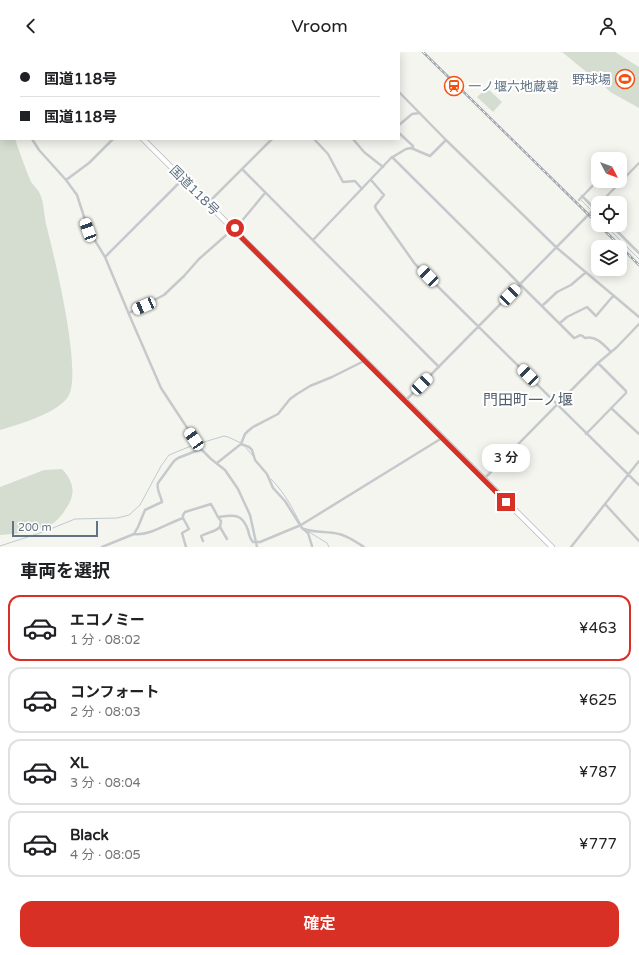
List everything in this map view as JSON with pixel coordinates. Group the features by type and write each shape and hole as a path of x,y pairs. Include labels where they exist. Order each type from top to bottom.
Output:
{"highway":[{"name":"国道118号","path":"144,140 552,547"}],"street":[{"path":"400,93 557,248 639,318"},
{"path":"400,124 412,114 419,113"},
{"path":"400,134 413,146 413,148 430,156 446,140"},
{"path":"33,140 39,150 66,180 79,201 88,230 105,257 161,388 201,448 225,470 238,489 250,516 256,547"},
{"path":"66,180 89,163 112,140"},
{"path":"207,203 271,140"},
{"path":"315,140 328,154 343,182 355,181 362,189"},
{"path":"355,140 364,152 383,167"},
{"path":"313,240 392,158 406,149 413,148"},
{"path":"392,158 574,338 579,334 585,338 592,337 601,342 611,352"},
{"path":"607,196 639,163"},
{"path":"242,169 439,367"},
{"path":"105,257 183,179"},
{"path":"371,180 384,195 375,206 376,209 415,264 639,485"},
{"path":"579,200 591,187"},
{"path":"128,313 164,295 199,259 241,222 265,193"},
{"path":"582,196 591,205"},
{"path":"405,401 591,213"},
{"path":"618,232 639,253"},
{"path":"542,306 557,292 572,284 585,273"},
{"path":"560,323 567,317 587,307 596,316 614,296"},
{"path":"484,479 598,363 639,324"},
{"path":"217,464 241,444 245,434 248,431 278,414 290,399 297,394 310,386 332,377 365,360"},
{"path":"586,434 626,393 626,391 598,363"},
{"path":"611,408 639,434"},
{"path":"256,543 301,527 442,437"},
{"path":"241,444 252,450 255,460 268,474 273,488 285,500 301,527 308,533 312,546"},
{"path":"134,534 146,510 161,504 162,502 158,492 158,483 174,461 201,448"},
{"path":"571,547 639,461"},
{"path":"186,547 182,533 189,530 183,515 185,512 211,504 220,521 220,527 227,539"},
{"path":"605,504 639,541"},
{"path":"218,517 234,516 241,518 251,540 256,543"},
{"path":"102,547 134,534 148,532 183,518"},
{"path":"203,541 201,536 205,533 215,531 220,527"},
{"path":"301,527 313,532 340,534 364,547"}],"shaded area":[{"path":"562,52 615,52 639,67 639,108 612,93"},
{"path":"487,88 502,102 493,112 477,97"},
{"path":"0,140 15,140 31,182 39,192 42,201 70,338 72,381 69,395 57,407 38,417 0,430"},
{"path":"62,469 72,484 72,494 69,505 59,518 52,524 40,529 0,535 0,487 44,470"}],"waterway":[{"path":"581,200 590,209"},
{"path":"612,232 639,259"},
{"path":"0,546 43,532 75,519 117,518 129,515 140,505 161,466 169,455 191,446 224,436 241,443"},
{"path":"246,448 253,456"},
{"path":"271,479 284,494 300,523"},
{"path":"309,532 327,543 329,547"}],"railway":[{"path":"423,52 591,217"},
{"path":"606,232 639,265"}],"place":[{"name":"野球場","path":"625,79"},
{"name":"一ノ堰六地蔵尊","path":"454,86"}],"district":[{"name":"門田町一ノ堰","path":"528,400"}],"route":[{"path":"235,228 234,229 243,239 506,502"}]}
